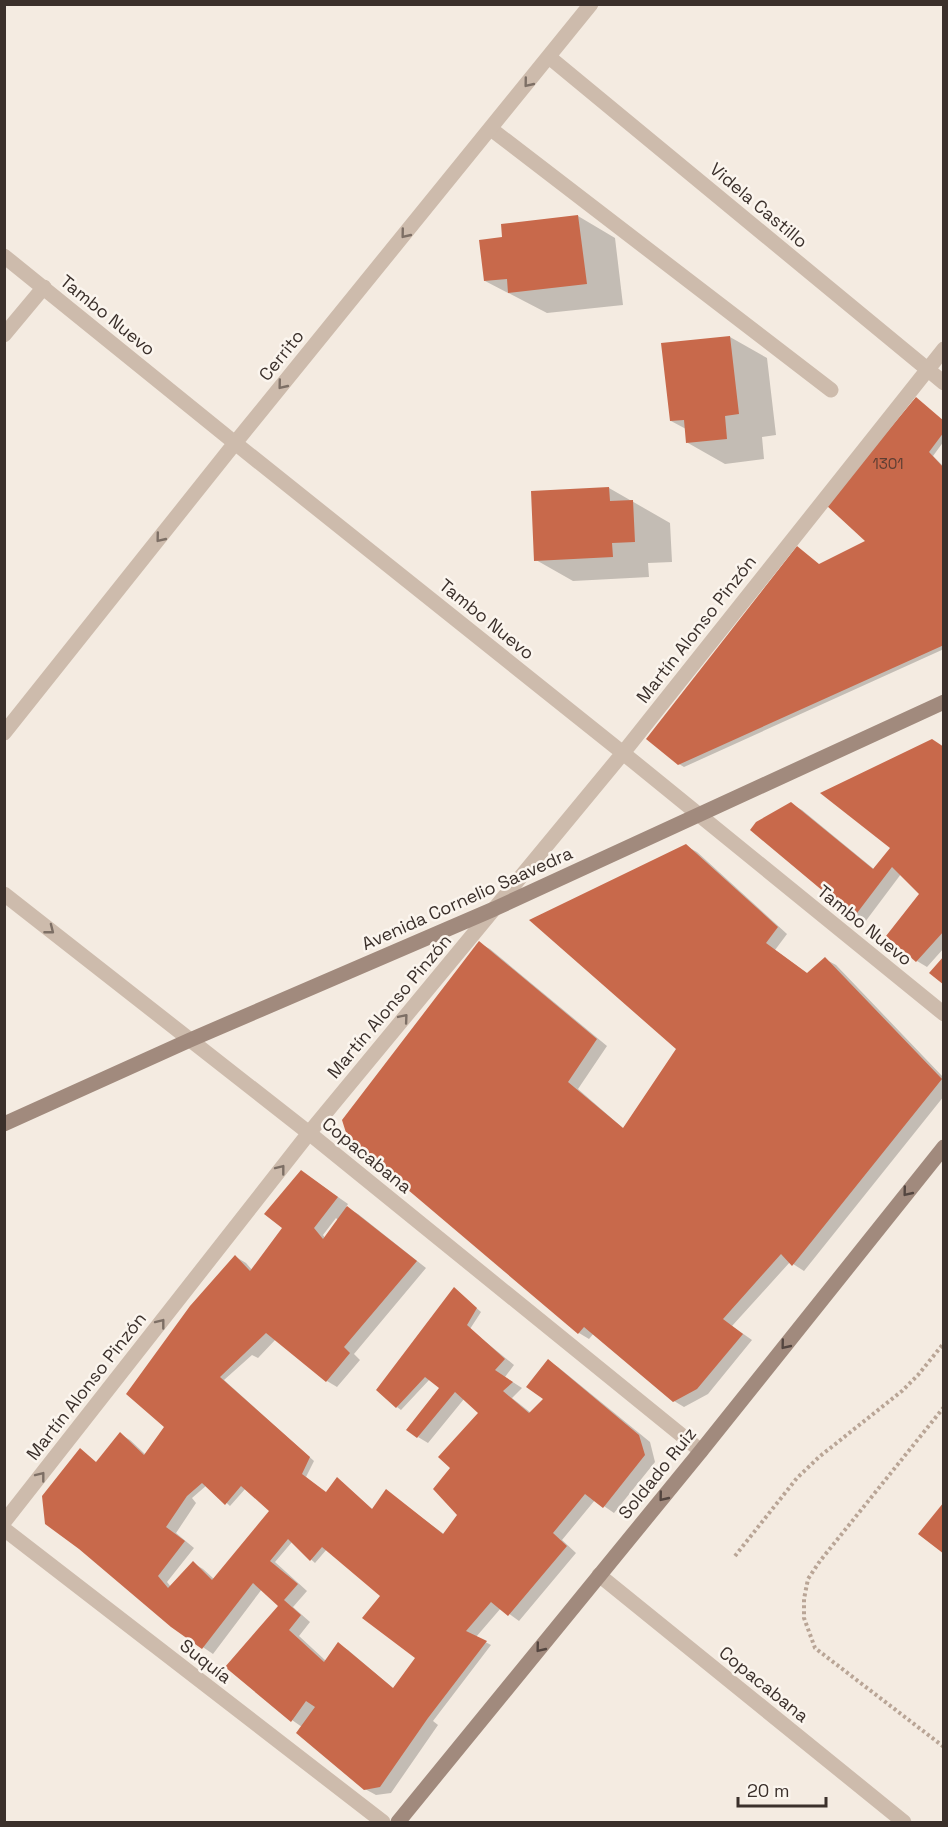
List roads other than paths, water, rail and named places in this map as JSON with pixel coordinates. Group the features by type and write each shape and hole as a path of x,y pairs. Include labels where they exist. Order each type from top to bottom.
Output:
{"main road":[{"name":"Avenida Cornelio Saavedra","path":"4,1124 190,1040 494,909 944,702"},
{"name":"Soldado Ruiz","path":"398,1822 701,1451 944,1147"}],"street":[{"name":"Cerrito","path":"4,733 235,443 591,4"},
{"name":"Videla Castillo","path":"549,57 944,383"},
{"path":"491,129 831,390"},
{"name":"Tambo Nuevo","path":"4,256 699,814 944,1014"},
{"path":"4,335 44,287"},
{"name":"Martín Alonso Pinzón","path":"4,1522 309,1133 623,753 944,349"},
{"name":"Copacabana","path":"4,894 309,1133 701,1451"},
{"name":"Suquía","path":"4,1529 383,1822"},
{"name":"Copacabana","path":"600,1575 904,1822"}]}
